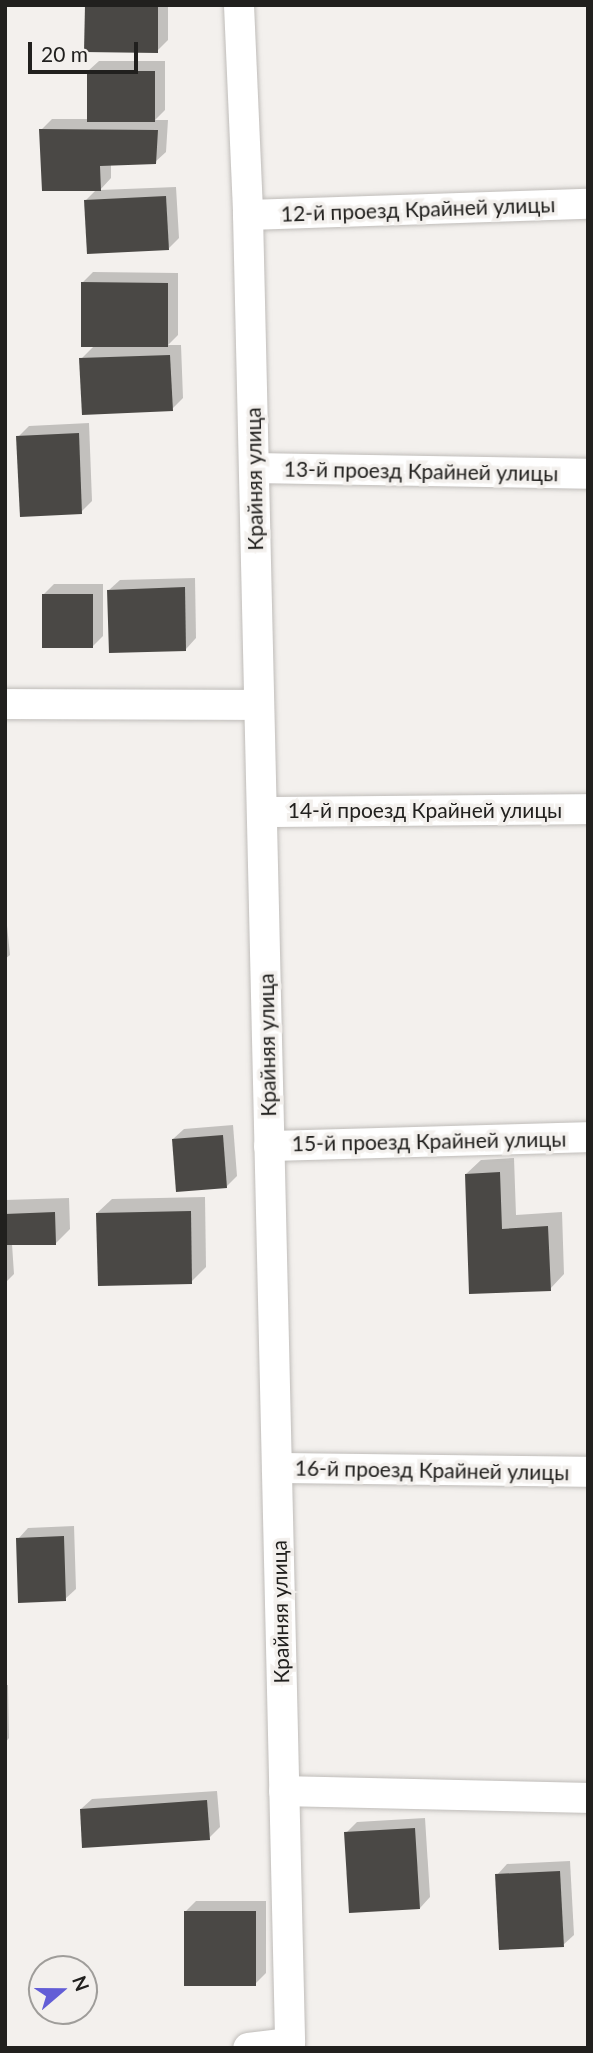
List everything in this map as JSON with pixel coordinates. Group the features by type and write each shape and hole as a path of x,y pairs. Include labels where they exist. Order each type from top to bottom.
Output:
{"street":[{"name":"Крайняя улица","path":"239,5 248,215 290,2043 248,2048"},
{"name":"12-й проезд Крайней улицы","path":"248,215 588,204"},
{"name":"13-й проезд Крайней улицы","path":"254,468 588,474"},
{"path":"5,704 259,705"},
{"name":"14-й проезд Крайней улицы","path":"262,811 588,809"},
{"name":"15-й проезд Крайней улицы","path":"269,1146 588,1137"},
{"name":"16-й проезд Крайней улицы","path":"277,1468 588,1472"},
{"path":"284,1791 588,1798"}],"building":[{"path":"85,5 158,5 158,53 84,52"},
{"path":"87,71 155,71 155,122 87,122"},
{"path":"39,129 158,130 156,164 100,166 101,191 42,191"},
{"path":"166,196 169,250 87,254 84,200"},
{"path":"81,282 168,283 168,347 81,347"},
{"path":"170,355 173,411 82,415 79,358"},
{"path":"79,433 82,514 20,517 16,436"},
{"path":"185,587 186,651 109,653 107,590"},
{"path":"42,594 93,594 93,648 42,648"},
{"path":"223,1135 227,1188 176,1192 172,1139"},
{"path":"500,1172 502,1229 548,1226 551,1291 469,1294 465,1174"},
{"path":"191,1211 192,1284 98,1286 96,1213"},
{"path":"55,1212 56,1245 5,1245 5,1214"},
{"path":"64,1536 66,1601 18,1603 16,1538"},
{"path":"207,1800 210,1840 82,1848 80,1809"},
{"path":"415,1828 420,1909 349,1913 344,1832"},
{"path":"560,1871 564,1947 499,1950 495,1874"},
{"path":"184,1911 256,1911 256,1986 184,1986"}]}
